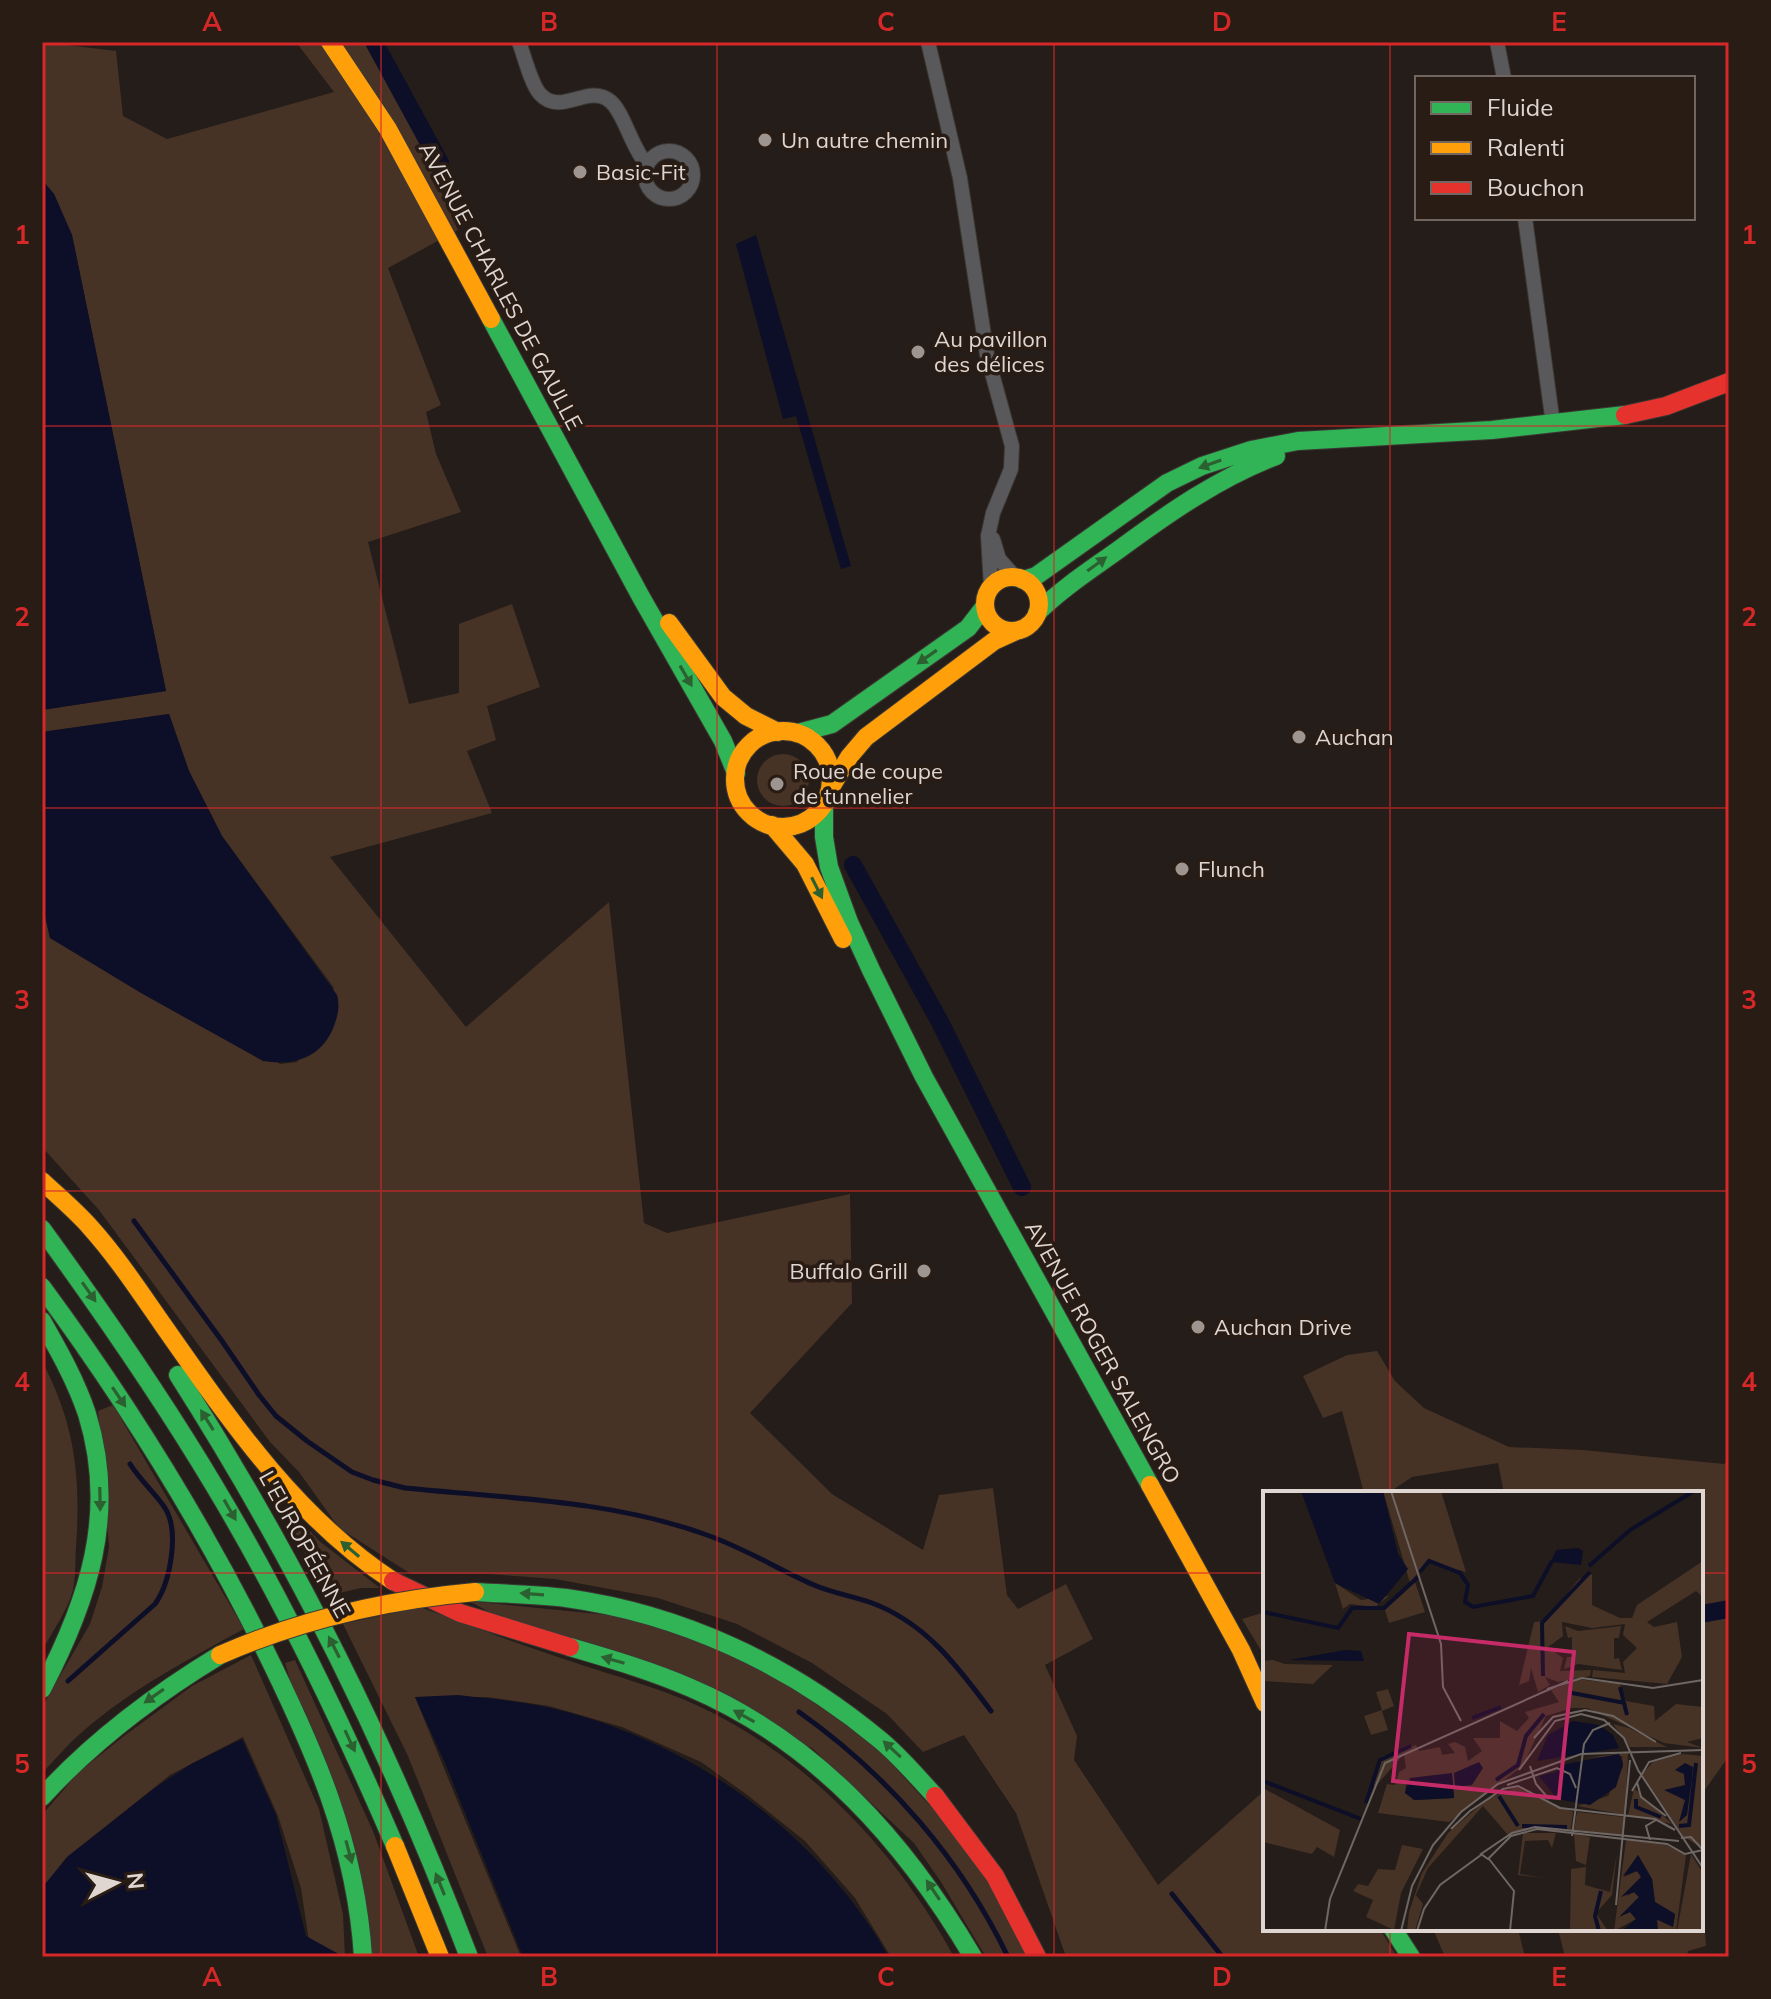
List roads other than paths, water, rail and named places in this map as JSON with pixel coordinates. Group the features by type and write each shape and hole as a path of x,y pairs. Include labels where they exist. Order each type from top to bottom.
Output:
{"main road":[{"name":"AVENUE CHARLES DE GAULLE","path":"330,42 384,121 728,751 736,773"},
{"path":"1341,437 1275,456 1225,477 1102,561 1054,596 1029,625 994,641 866,737 849,757 814,816 788,827 758,819 745,808 736,788 736,773 740,759 750,745 761,737 778,732 819,730 832,724 968,628 979,617 991,587 1001,579 1036,576 1158,488 1189,472 1263,447 1341,437 1553,424 1654,409 1729,382"},
{"name":"AVENUE CHARLES DE GAULLE","path":"622,559 723,697 746,716 778,732"},
{"path":"1019,578 1037,594 1037,613"},
{"path":"985,606 995,625 1003,630 1016,631"},
{"path":"798,733 816,745 826,759 831,776 827,796"},
{"name":"AVENUE ROGER SALENGRO","path":"827,796 826,858 832,878 859,945 924,1077"},
{"name":"AVENUE ROGER SALENGRO","path":"772,825 785,837 807,868 856,964 924,1077 1241,1650 1263,1699"},
{"path":"42,1184 94,1231 245,1438 297,1500 342,1544 393,1581 436,1604 663,1677 731,1708 774,1734 840,1785 898,1842 947,1911 973,1957"},
{"name":"L'EUROPÉENNE","path":"42,1184 173,1367 227,1452 284,1552 349,1676 387,1758 469,1957"},
{"path":"42,1229 151,1382 257,1558 336,1710 392,1835 440,1957"},
{"path":"42,1287 128,1409 228,1576 288,1696 340,1821 356,1883 363,1957"},
{"path":"42,1321 71,1371 84,1403 97,1452 100,1500 97,1547 88,1592 70,1637 42,1689"},
{"path":"42,1797 69,1767 125,1717 164,1689 220,1655 279,1630 326,1614 398,1600 475,1592 562,1597 651,1615 691,1627 744,1649 820,1692 884,1741 953,1815 1005,1890 1037,1957"},
{"name":"AVENUE ROGER SALENGRO","path":"1241,1650 1263,1680"},
{"path":"1394,1931 1411,1957 1400,1931"}],"street":[{"path":"519,42 540,95 561,103 590,95 608,99 616,108 636,152 647,165"},
{"path":"928,42 960,178 986,347 1012,446 1011,469 990,523 987,540 991,587"},
{"path":"1497,42 1504,76"},
{"path":"1525,220 1553,424"},
{"path":"990,523 999,559 1019,578"}],"water":[{"path":"42,180 54,194 72,235 166,691 42,710"},
{"path":"756,235 851,566 841,569 796,416 783,419 736,244"},
{"path":"169,714 189,771 222,836 337,995 337,1014 329,1037 314,1052 296,1061 263,1061 50,938 42,902 42,732"},
{"path":"458,1695 543,1706 606,1724 655,1744 703,1769 789,1833 860,1912 889,1957 523,1957 415,1697"},
{"path":"242,1739 276,1815 306,1936 344,1957 42,1957 42,1888 67,1857 156,1787 193,1763"}],"waterway":[{"path":"374,42 440,163"},
{"path":"853,865 940,1022 1022,1187"},
{"path":"134,1221 276,1416 352,1472 405,1488 594,1507 668,1523 718,1539 814,1585 872,1603 909,1622 953,1663 991,1711"},
{"path":"68,1681 155,1604 169,1571 172,1543 169,1518 161,1502 130,1464"},
{"path":"1703,1614 1729,1609"},
{"path":"799,1712 863,1763 919,1821 968,1886 1008,1957"},
{"path":"1172,1894 1221,1955"}],"place":[{"name":"Un autre chemin","path":"765,140"},
{"name":"Basic-Fit","path":"580,172"},
{"name":"Au pavillon des délices","path":"918,352"},
{"name":"Auchan","path":"1299,737"},
{"name":"Roue de coupe de tunnelier","path":"777,784"},
{"name":"Flunch","path":"1182,869"},
{"name":"Buffalo Grill","path":"924,1271"},
{"name":"Auchan Drive","path":"1198,1327"}]}
